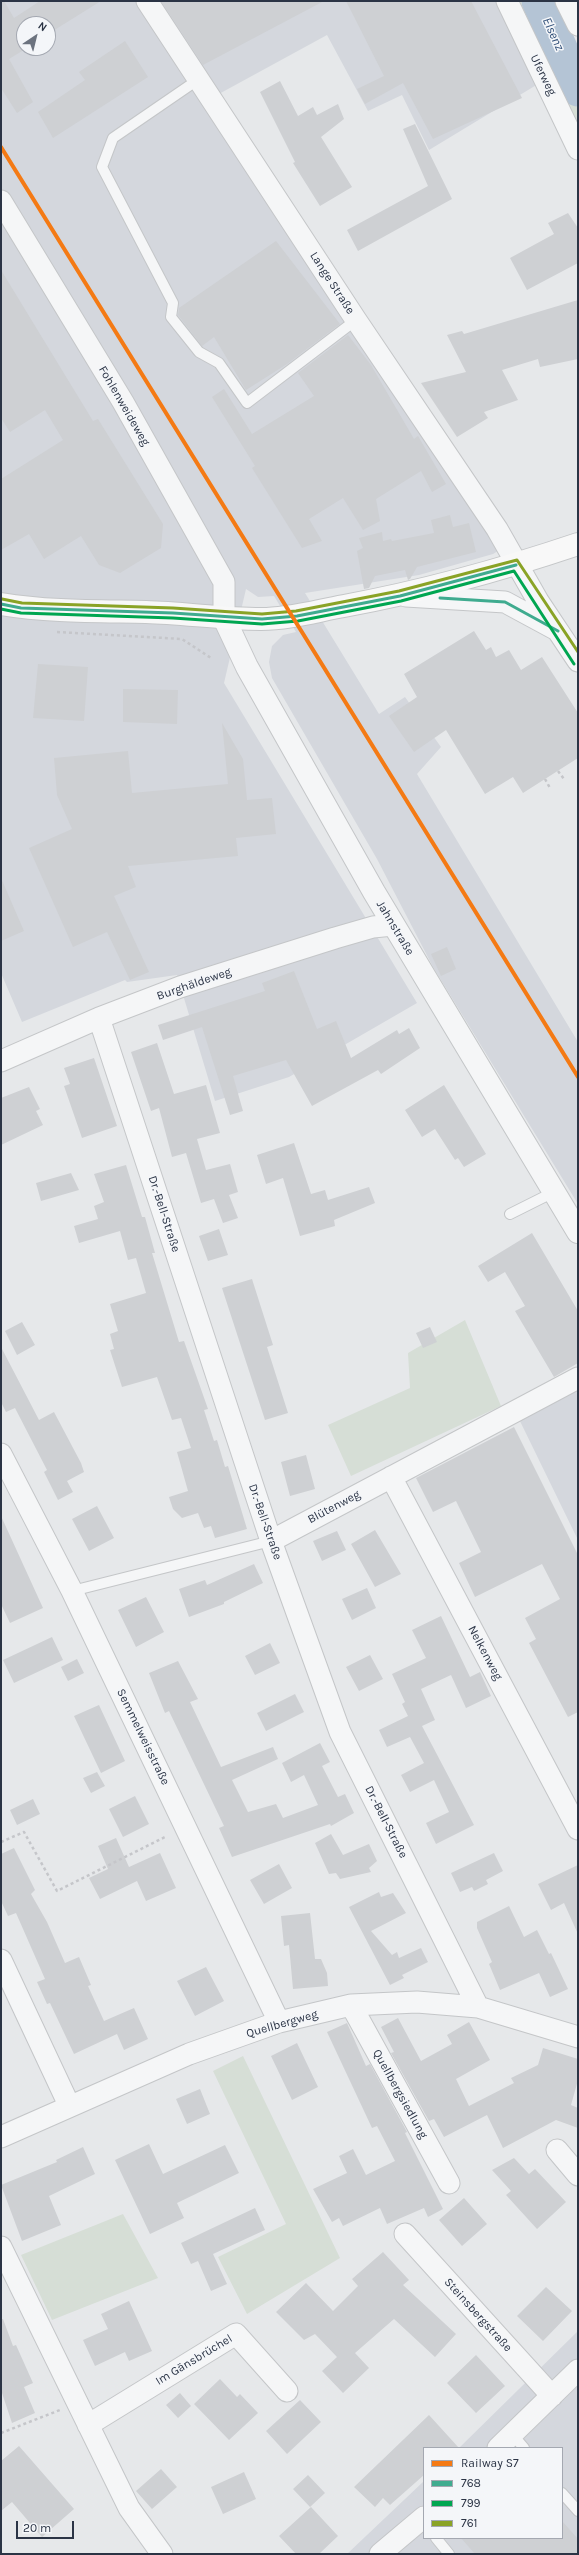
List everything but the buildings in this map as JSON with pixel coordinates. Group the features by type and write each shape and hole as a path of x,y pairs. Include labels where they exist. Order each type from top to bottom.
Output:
{"main road":[{"path":"1,604 82,611 173,613 224,618 262,619 297,616 400,596 516,565 578,544"}],"street":[{"name":"Lange Straße","path":"147,1 356,320 497,529 516,565 578,661"},
{"name":"Uferweg","path":"507,1 578,149"},
{"path":"566,1 578,25"},
{"name":"Fohlenweideweg","path":"1,202 123,402 224,582 224,618"},
{"path":"400,596 505,602 558,631"},
{"name":"Jahnstraße","path":"224,618 247,667 393,925 578,1232"},
{"name":"Burghäldeweg","path":"1,1061 99,1018 180,987 373,927 393,925"},
{"name":"Dr.-Bell-Straße","path":"99,1018 270,1541 340,1732 478,2007"},
{"name":"Blütenweg","path":"270,1541 578,1378"},
{"name":"Semmelweisstraße","path":"1,1454 72,1591 280,2022"},
{"name":"Nelkenweg","path":"391,1477 578,1829"},
{"path":"1,1960 69,2105"},
{"name":"Quellbergweg","path":"1,2137 69,2105 189,2054 280,2022 352,2005 417,2002 478,2007 578,2037"},
{"name":"Quellbergsiedlung","path":"352,2005 449,2183"},
{"path":"557,2150 578,2175"},
{"name":"Steinsbergstraße","path":"405,2234 552,2396"},
{"path":"1,2247 129,2508 162,2554"},
{"name":"Im Gänsbrüchel","path":"88,2425 236,2334 287,2391"},
{"path":"512,2444 552,2396 578,2370"},
{"path":"380,2554 423,2520"}],"lane":[{"path":"199,79 114,138 102,167 173,303 171,317 199,352 220,363 247,403 356,320"},
{"path":"510,1214 554,1192"},
{"name":"Blütenweg","path":"72,1591 270,1541"},
{"path":"563,2494 578,2511"},
{"path":"437,2539 449,2554"}],"path":[{"path":"56,632 182,639 211,658"},
{"path":"558,771 564,779"},
{"path":"545,779 550,788"},
{"path":"1,1842 24,1832 57,1891 187,1827"},
{"path":"1,2433 77,2404"}],"shaded area":[{"path":"1,1 499,1 538,84 429,150 402,95 368,111 327,35 206,101 347,286 503,548 493,554 419,575 305,593 379,714 405,697 441,747 417,774 578,1042 578,1204 433,967 377,859 272,678 269,662 272,646 283,635 296,632 274,596 258,597 246,589 224,683 417,1003 289,1077 215,1101 177,975 127,982 125,980 22,1022 1,973"},
{"path":"499,1 553,1 578,54 578,152"},
{"path":"465,1320 501,1406 351,1476 328,1425 410,1388 408,1353"},
{"path":"578,1381 578,1540 518,1417"},
{"path":"243,2056 340,2258 247,2314 218,2257 286,2224 213,2071"},
{"path":"123,2214 158,2278 52,2320 21,2255"},
{"path":"578,2331 578,2554 347,2554 423,2482 423,2539 563,2539 563,2447 460,2447"}],"waterway":[{"name":"Elsenz","path":"539,1 578,89"}],"rail line":[{"name":"S7","path":"1,147 578,1077"}],"transit line":[{"name":"761","path":"2,599 22,603 173,608 262,614 296,611 399,591 517,560 578,652"},
{"name":"768","path":"1,604 21,608 173,613 262,619 297,616 400,596 516,565"},
{"name":"799","path":"1,609 21,613 173,618 262,624 298,621 401,601 514,571 574,664"},
{"name":"768","path":"440,598 505,602 558,631"}]}
